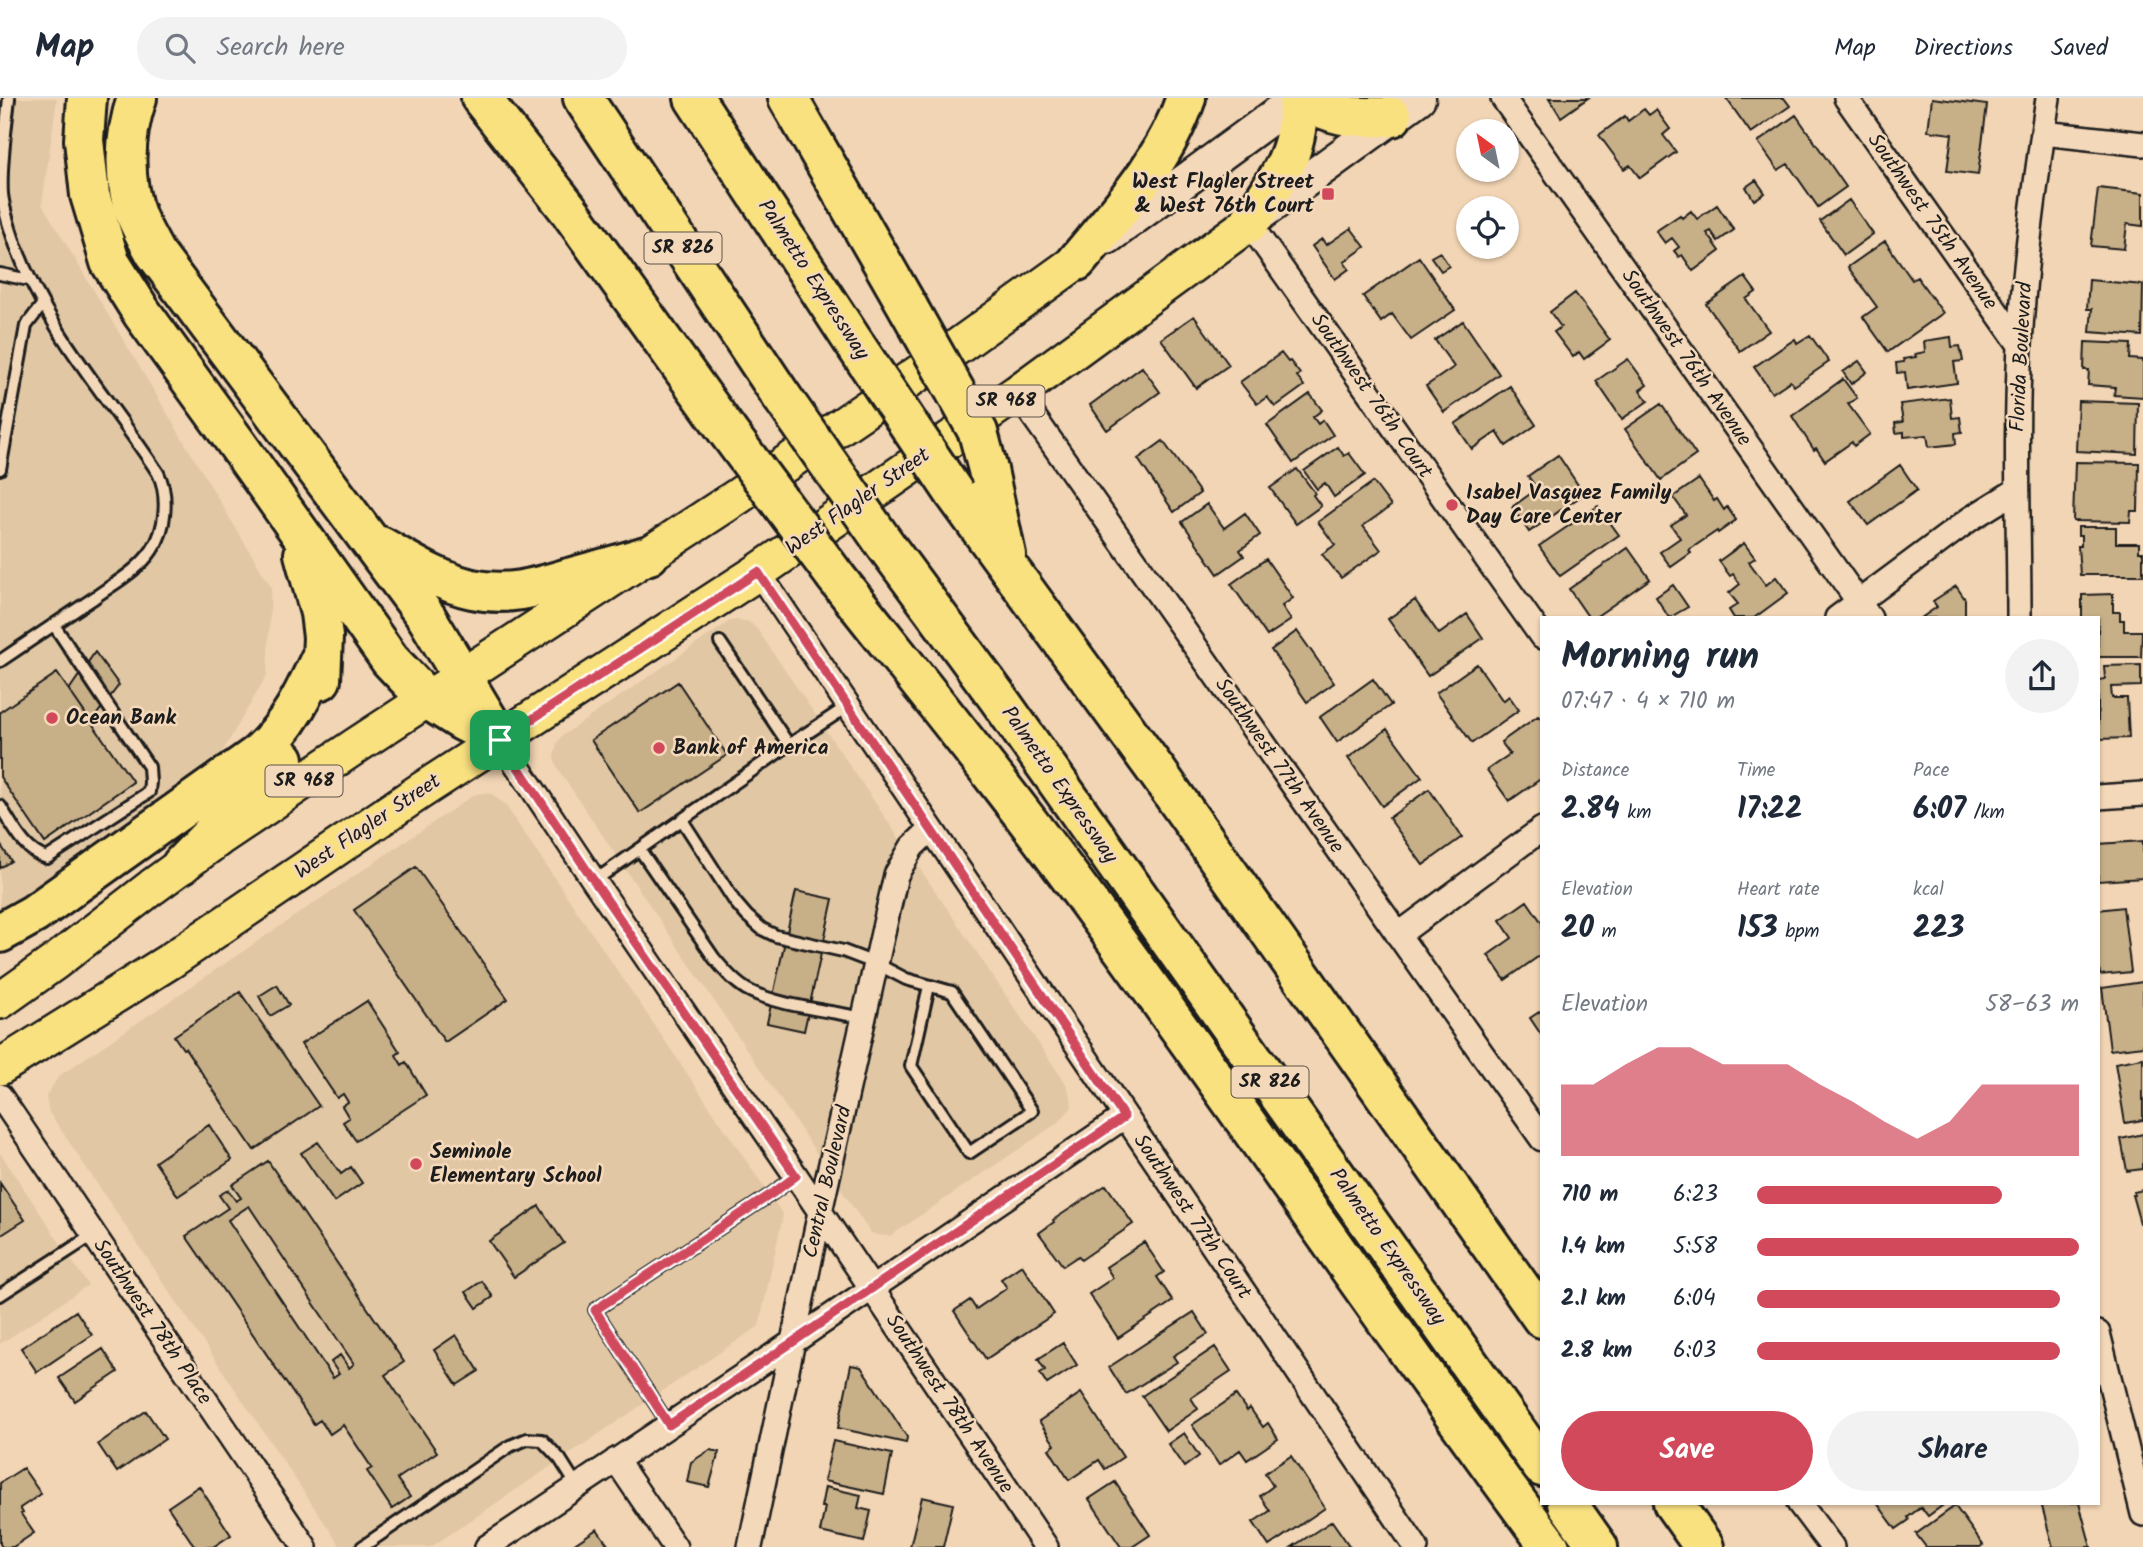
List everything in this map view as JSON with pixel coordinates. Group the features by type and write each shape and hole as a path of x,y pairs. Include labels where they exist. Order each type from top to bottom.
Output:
{"highway":[{"path":"87,98 84,141 90,195 110,262 142,313 390,660 427,699 500,740"},
{"path":"137,98 126,143 127,182 137,217 155,253 427,618 500,740"},
{"path":"481,98 569,210 835,576 1100,918 1550,1547"},
{"path":"498,98 569,210"},
{"name":"Palmetto Expressway","path":"583,98 782,397 1540,1463"},
{"name":"Palmetto Expressway","path":"694,98 955,494 1158,773 1540,1315"},
{"path":"788,98 978,432 1010,571"},
{"path":"801,98 815,146"},
{"path":"1077,261 1149,172 1178,121 1186,98"},
{"path":"1249,223 1291,149 1300,98 1323,111 1346,117 1406,108"},
{"path":"182,864 283,760 305,730 321,689 320,613 297,528"},
{"path":"370,540 452,583 493,592 516,592 543,586 649,555"},
{"path":"0,933 33,914 257,755 284,727 322,655"},
{"path":"1466,1433 1535,1547"},
{"path":"1568,1505 1598,1547"},
{"path":"1674,1505 1704,1547"}],"main road":[{"name":"SR 968","path":"0,1001 182,864 427,699 649,555 960,345 1237,141 1300,98"},
{"name":"West Flagler Street","path":"0,1067 170,961 500,740 758,572 1017,393 1406,108"}],"street":[{"name":"Southwest 76th Avenue","path":"1503,98 1864,610"},
{"name":"Southwest 75th Avenue","path":"1846,98 2020,345"},
{"name":"Florida Boulevard","path":"2019,616 2017,490 2020,345 2029,243 2048,98"},
{"path":"2043,132 2143,144"},
{"name":"Southwest 76th Court","path":"1249,223 1540,634"},
{"name":"Southwest 77th Avenue","path":"1017,393 1540,1136"},
{"path":"1844,616 1864,610 1970,519 2017,490"},
{"name":"Southwest 77th Court","path":"758,572 1416,1547"},
{"name":"Southwest 78th Avenue","path":"500,740 1046,1547"},
{"path":"2100,797 2143,794"},
{"name":"Central Boulevard","path":"750,1547 820,1212 896,875 912,847 931,829"},
{"path":"1398,935 1540,830"},
{"name":"Southwest 78th Place","path":"0,1096 305,1547"},
{"path":"487,1547 1124,1117"},
{"path":"2100,1341 2143,1514"},
{"path":"616,1460 675,1547"},
{"path":"1800,1505 1832,1547"}],"lane":[{"path":"0,661 129,573 146,558 158,537 163,518 164,493 158,473 66,343 29,280 2,211 4,113 9,98"},
{"path":"0,274 29,280"},
{"path":"0,469 26,326 42,305"},
{"path":"0,806 27,845 37,855 47,858 149,792 149,767 54,625"},
{"path":"720,642 789,745"},
{"path":"594,881 848,706"},
{"path":"682,820 735,902 762,929 776,936 843,951 906,979 952,992 1032,1111 969,1153 911,1066 929,986"},
{"path":"640,850 714,958 725,972 744,988 766,999 865,1018"},
{"path":"669,1425 595,1310 796,1176"},
{"path":"0,1295 93,1234"},
{"path":"362,1547 510,1446 527,1439 542,1440 577,1486"}],"shaded area":[{"path":"0,98 57,98 42,204 271,587 267,675 203,785 0,926"},
{"path":"730,621 749,622 757,629 1066,1084 1071,1098 1072,1107 1059,1122 890,1236 870,1232 558,769 554,758 557,743 562,736"},
{"name":"Seminole Elementary School","path":"485,793 492,794 505,805 783,1215 759,1326 431,1547 341,1547 49,1112 46,1096 59,1076 468,799"},
{"path":"0,1153 88,1285 0,1344"}],"building":[{"path":"1549,98 1588,98 1561,117"},
{"path":"1726,98 1784,98 1790,106 1751,133"},
{"path":"1932,98 1987,105 1978,175 1947,171 1952,134 1928,131"},
{"path":"1644,109 1649,115 1656,110 1670,129 1663,135 1676,152 1640,178 1630,165 1624,169 1599,135 1625,116 1628,121"},
{"path":"1796,115 1846,187 1818,207 1788,164 1778,170 1758,142"},
{"path":"1756,180 1765,193 1754,200 1746,187"},
{"path":"2098,188 2143,193 2143,226 2127,224 2124,249 2091,246"},
{"path":"1849,200 1873,234 1844,255 1820,221"},
{"path":"1717,205 1734,230 1718,241 1711,231 1707,233 1720,251 1693,271 1682,255 1679,257 1674,251 1679,247 1672,238 1665,243 1656,231 1680,215 1682,218 1691,211 1697,219"},
{"path":"1351,228 1365,247 1344,262 1349,269 1335,279 1312,246 1322,239 1326,245"},
{"path":"1885,241 1912,280 1917,277 1943,313 1888,352 1863,317 1877,307 1848,267"},
{"path":"1440,252 1449,266 1441,271 1431,257"},
{"path":"1419,257 1455,310 1411,340 1392,314 1381,322 1363,296"},
{"path":"1745,277 1756,292 1746,299 1769,331 1740,351 1706,304"},
{"path":"2089,280 2143,285 2142,336 2090,332 2092,309 2087,309"},
{"path":"1575,293 1610,340 1584,359 1579,352 1573,357 1554,332 1561,327 1550,312"},
{"path":"1194,316 1229,365 1196,388 1161,339"},
{"path":"1463,321 1499,374 1444,412 1426,386 1454,367 1435,340"},
{"path":"1810,335 1829,362 1794,386 1790,381 1772,393 1754,367 1795,339 1797,343"},
{"path":"1951,337 1952,347 1960,346 1963,361 1954,362 1957,383 1907,390 1905,372 1897,373 1896,363 1925,352 1924,341"},
{"path":"2085,342 2131,344 2130,359 2143,360 2143,397 2114,395 2115,387 2088,385 2089,370 2084,370"},
{"path":"1281,353 1300,374 1297,376 1304,386 1275,407 1267,397 1257,404 1240,382"},
{"path":"1628,359 1647,385 1640,390 1648,401 1622,419 1596,381"},
{"path":"1859,361 1867,372 1851,384 1843,372"},
{"path":"1142,367 1160,392 1107,430 1090,405"},
{"path":"1843,379 1857,398 1848,404 1870,434 1854,446 1852,442 1825,461 1816,448 1814,450 1792,416"},
{"path":"1510,386 1536,425 1506,446 1497,432 1472,449 1455,424"},
{"path":"1310,394 1322,410 1313,417 1318,424 1323,420 1333,435 1293,463 1267,425"},
{"path":"1950,398 1952,418 1960,417 1962,432 1955,433 1956,444 1929,447 1927,435 1904,437 1904,432 1896,433 1895,423 1903,422 1900,404"},
{"path":"2078,401 2138,403 2137,454 2076,451"},
{"path":"1661,404 1696,455 1661,480 1625,429"},
{"path":"1163,441 1200,493 1174,512 1138,459"},
{"path":"1338,447 1344,456 1349,453 1365,475 1334,497 1325,483 1317,489 1304,471"},
{"path":"1558,455 1584,494 1529,532 1512,507 1537,489 1528,476"},
{"path":"2075,462 2139,463 2138,511 2131,511 2130,522 2073,521"},
{"path":"1900,465 1917,490 1868,525 1850,501"},
{"path":"1297,469 1321,506 1296,524 1270,488"},
{"path":"1699,479 1714,501 1717,499 1724,510 1727,507 1736,520 1689,550 1691,553 1671,567 1660,552 1680,538 1671,525 1686,515 1673,497"},
{"path":"1373,482 1391,506 1363,526 1381,550 1341,578 1322,554 1335,545 1318,522"},
{"path":"1207,504 1224,528 1245,513 1260,535 1240,550 1244,556 1218,574 1182,522"},
{"path":"1598,506 1619,535 1560,576 1539,546"},
{"path":"2078,527 2116,527 2116,543 2139,543 2139,552 2143,552 2143,575 2080,575 2078,546 2081,546 2081,536 2078,536"},
{"path":"1744,543 1755,558 1749,562 1766,585 1776,577 1788,593 1757,616 1733,616 1729,610 1738,604 1729,593 1740,584 1719,561"},
{"path":"1628,548 1650,579 1597,616 1588,616 1569,589"},
{"path":"1266,559 1293,598 1282,606 1291,620 1267,636 1231,584"},
{"path":"1673,585 1688,607 1668,616 1656,597"},
{"path":"1956,586 1965,599 1965,616 1924,616 1937,607 1933,601"},
{"path":"2113,594 2113,612 2120,612 2120,620 2124,620 2124,631 2142,631 2141,657 2100,657 2100,616 2082,616 2082,595"},
{"path":"1415,600 1439,634 1467,614 1483,638 1428,676 1388,619"},
{"path":"1297,631 1334,683 1307,702 1271,650"},
{"path":"95,652 119,685 91,722 69,690"},
{"path":"1477,664 1503,701 1509,696 1519,710 1472,743 1436,693"},
{"path":"2141,665 2141,686 2111,687 2112,698 2127,698 2129,738 2100,739 2100,680 2105,679 2104,666"},
{"path":"57,673 133,782 45,843 0,777 0,712"},
{"path":"1373,679 1391,705 1337,742 1320,717"},
{"name":"Bank of America","path":"678,682 727,755 640,813 591,740"},
{"path":"1538,716 1540,718 1540,779 1509,801 1487,770 1510,754 1501,742"},
{"path":"1387,729 1422,777 1382,806 1348,758"},
{"path":"1429,789 1462,837 1423,865 1389,818"},
{"path":"2143,841 2143,878 2100,881 2100,844"},
{"path":"0,844 11,861 0,868"},
{"path":"416,867 508,999 445,1042 354,910"},
{"path":"796,891 833,899 804,1031 767,1023"},
{"path":"1527,901 1540,920 1540,955 1505,980 1488,955 1512,938 1500,920"},
{"path":"2123,907 2131,972 2100,975 2100,910"},
{"path":"2143,982 2143,1046 2110,1050 2102,988"},
{"path":"277,985 289,1005 270,1016 259,996"},
{"path":"240,992 319,1106 254,1150 185,1048 183,1049 174,1036"},
{"path":"367,1001 400,1052 396,1055 402,1065 406,1062 426,1095 356,1141 343,1122 349,1118 342,1106 348,1102 343,1094 337,1098 301,1044"},
{"path":"1540,1011 1540,1033 1530,1018"},
{"path":"2143,1058 2143,1120 2125,1123 2115,1063"},
{"path":"209,1125 232,1160 178,1196 155,1162"},
{"path":"2143,1134 2143,1169 2127,1171 2121,1139"},
{"path":"318,1142 341,1174 351,1167 362,1183 334,1202 301,1153"},
{"path":"268,1161 404,1362 385,1375 437,1452 397,1479 410,1497 392,1509 367,1471 372,1468 343,1425 330,1434 320,1420 314,1424 186,1236 228,1208 219,1195 228,1190 236,1201 241,1198 232,1185","holes":["249,1206 354,1364 349,1368 340,1355 331,1362 339,1374 333,1378 228,1220"]},
{"path":"0,1183 25,1220 0,1236"},
{"path":"1106,1185 1133,1224 1081,1260 1078,1256 1063,1266 1039,1233 1054,1222 1053,1220"},
{"path":"2143,1190 2143,1223 2140,1223 2132,1195"},
{"path":"539,1206 564,1243 514,1277 489,1241"},
{"path":"1144,1242 1164,1272 1157,1277 1173,1301 1118,1338 1089,1294 1113,1278 1106,1267"},
{"path":"1022,1265 1054,1314 986,1359 954,1311 970,1300 976,1309 1007,1288 1001,1279"},
{"path":"482,1281 493,1297 477,1308 466,1292"},
{"path":"76,1311 92,1335 37,1372 21,1348"},
{"path":"1194,1312 1208,1334 1173,1356 1177,1362 1126,1394 1109,1367"},
{"path":"456,1335 479,1371 457,1385 434,1350"},
{"path":"1063,1343 1077,1365 1047,1384 1040,1373 1045,1370 1038,1359"},
{"path":"1215,1347 1231,1371 1191,1398 1198,1409 1166,1431 1142,1396"},
{"path":"103,1349 118,1372 75,1401 59,1378"},
{"path":"851,1365 861,1367 907,1437 906,1443 838,1428"},
{"path":"1081,1393 1123,1457 1105,1469 1099,1460 1069,1480 1049,1449 1055,1445 1039,1421"},
{"path":"1236,1395 1247,1411 1250,1408 1263,1427 1268,1423 1278,1439 1247,1460 1240,1450 1219,1465 1192,1425"},
{"path":"146,1411 165,1439 117,1472 98,1444"},
{"path":"1184,1433 1199,1456 1184,1467 1168,1444"},
{"path":"833,1441 892,1454 884,1494 824,1481"},
{"path":"710,1450 719,1452 709,1487 687,1482 691,1462"},
{"path":"1291,1456 1325,1508 1269,1546 1253,1522 1270,1511 1260,1496 1273,1486 1265,1473"},
{"path":"23,1468 41,1494 20,1508 34,1533 13,1547 2,1547 0,1483"},
{"path":"1115,1482 1150,1535 1132,1547 1121,1547 1089,1499"},
{"path":"199,1486 231,1535 213,1547 195,1547 168,1507"},
{"path":"825,1487 861,1495 858,1508 871,1511 864,1542 820,1532 825,1507 821,1507"},
{"path":"922,1497 953,1504 943,1547 910,1547"},
{"path":"1878,1505 1943,1505 1928,1516 1921,1507 1896,1529"},
{"path":"2042,1505 2080,1505 2091,1547 2053,1547"},
{"path":"1955,1506 1983,1545 1926,1547 1916,1534"},
{"path":"1332,1521 1350,1547 1292,1547"},
{"path":"597,1529 608,1545 570,1547"}],"place":[{"name":"West Flagler Street & West 76th Court","path":"1328,194"},
{"name":"Isabel Vasquez Family Day Care Center","path":"1452,505"},
{"name":"Ocean Bank","path":"52,718"},
{"name":"Bank of America","path":"659,748"},
{"name":"Seminole Elementary School","path":"416,1164"}],"route":[{"path":"758,572 1124,1117 669,1425 595,1310 796,1176 500,740 758,572"}]}
